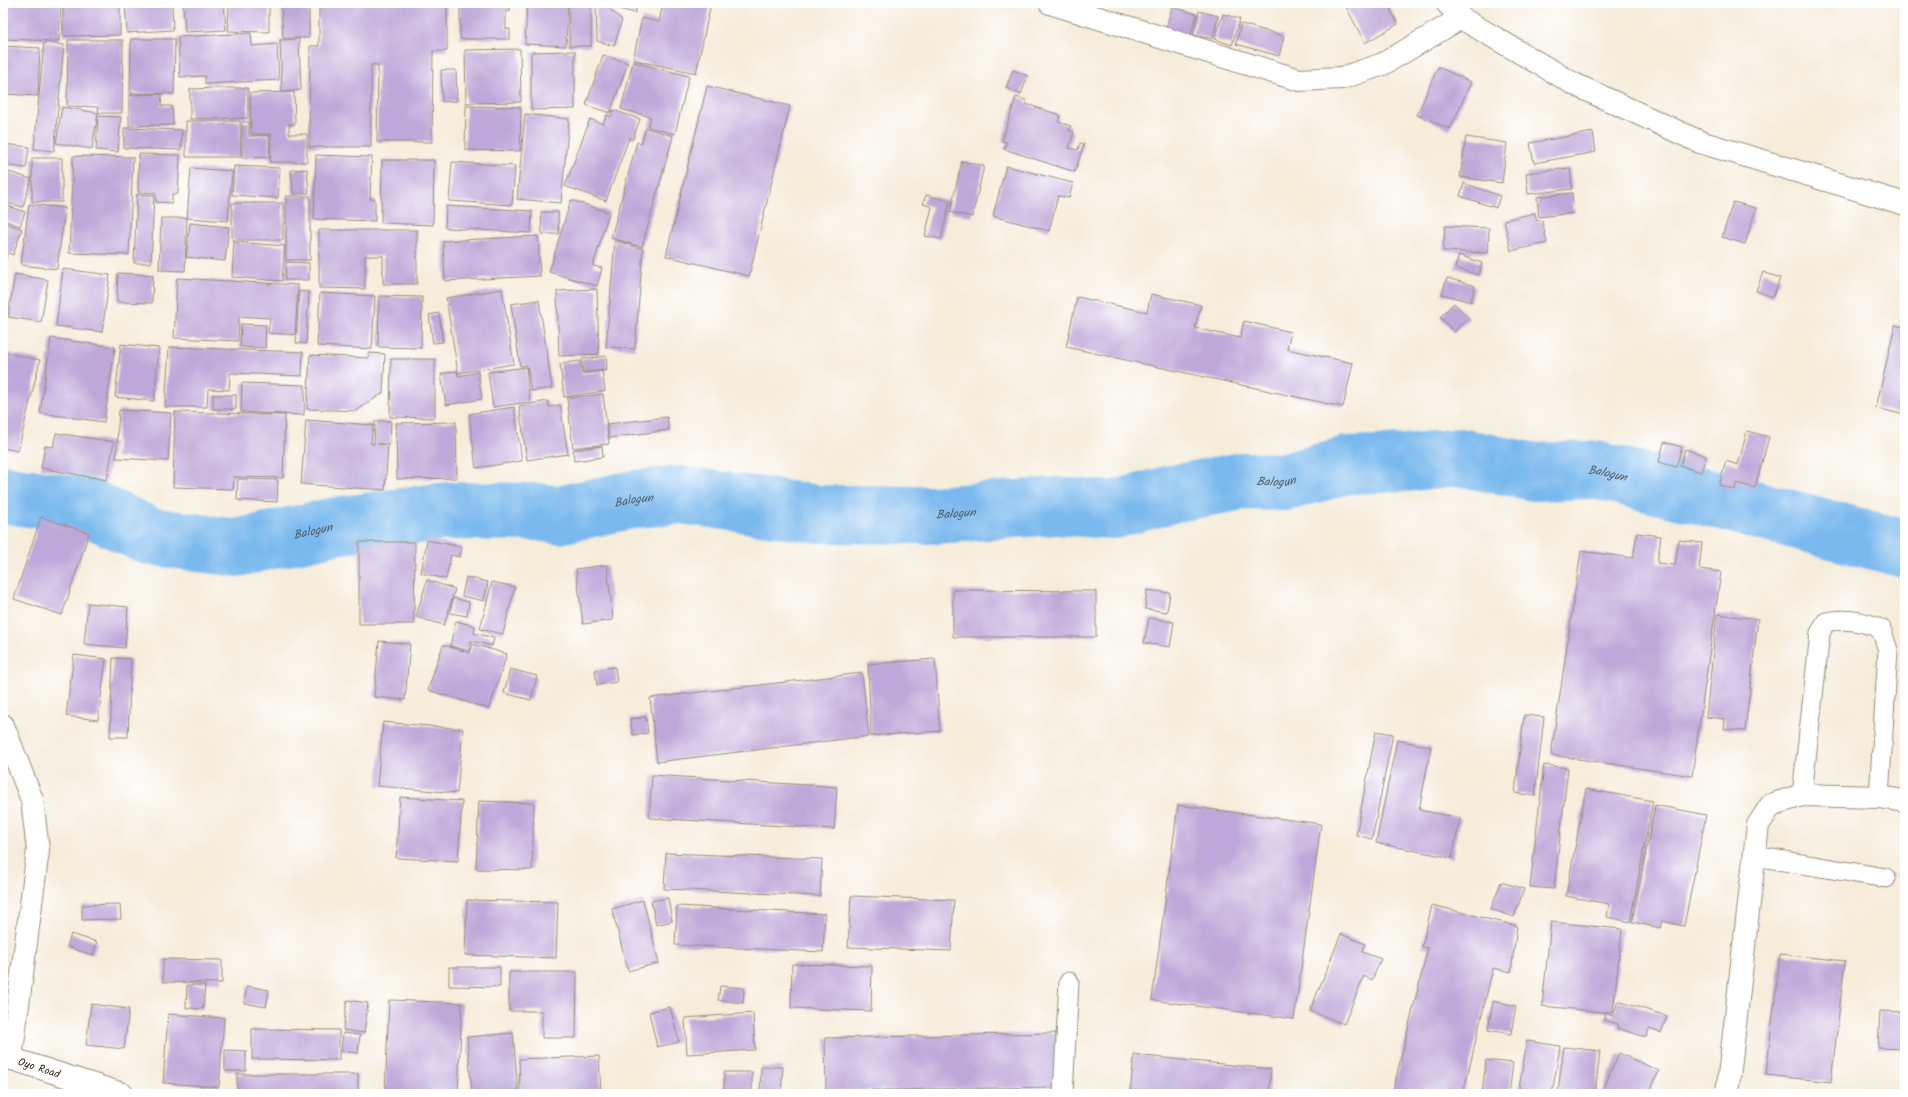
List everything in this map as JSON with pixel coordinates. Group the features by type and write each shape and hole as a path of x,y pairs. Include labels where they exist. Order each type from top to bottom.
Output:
{"street":[{"path":"1050,3 1300,80 1342,78 1383,64 1454,11 1574,84 1700,142 1905,204"},
{"path":"3,725 32,800 38,850 7,1058"},
{"path":"1727,1094 1758,825 1771,805 1802,795 1878,797 1905,801"},
{"name":"Oyo Road","path":"7,1058 122,1094"}],"lane":[{"path":"1802,795 1820,633 1826,622 1839,619 1854,620 1881,629 1888,650 1878,797"},
{"path":"1755,856 1886,878"},
{"path":"1063,1094 1069,982"}],"building":[{"path":"3,3 61,3 59,41 3,39"},
{"path":"63,3 120,3 120,35 63,36"},
{"path":"125,3 172,3 173,30 127,33"},
{"path":"183,3 224,3 226,30 185,32"},
{"path":"229,3 269,3 269,32 228,31"},
{"path":"281,3 309,3 309,38 283,38"},
{"path":"319,3 447,3 447,51 433,51 432,142 377,142 378,65 371,65 371,147 309,147 310,46 319,46"},
{"path":"460,3 510,3 510,11 506,11 506,29 510,29 510,39 460,39"},
{"path":"527,3 568,3 566,46 525,44"},
{"path":"569,3 591,3 591,46 569,46"},
{"path":"616,3 638,3 635,13 614,8"},
{"path":"663,3 711,3 696,73 633,60 642,18 659,22"},
{"path":"1344,3 1387,3 1398,24 1365,43"},
{"path":"596,4 606,6 622,20 614,46 597,41"},
{"path":"1172,7 1197,14 1189,39 1165,32"},
{"path":"1199,11 1218,16 1213,39 1193,35"},
{"path":"1223,14 1240,19 1232,45 1215,39"},
{"path":"1241,24 1284,36 1279,56 1236,44"},
{"path":"251,33 252,46 277,44 279,80 205,84 205,76 180,77 178,37"},
{"path":"131,39 175,39 174,94 130,93"},
{"path":"299,39 301,90 282,92 280,40"},
{"path":"68,40 123,40 122,113 99,113 98,107 67,106"},
{"path":"44,42 64,45 54,151 34,149"},
{"path":"3,46 40,48 38,96 3,94"},
{"path":"520,49 521,102 466,103 465,50"},
{"path":"575,51 575,109 531,110 531,52"},
{"path":"603,55 628,63 610,113 586,105"},
{"path":"633,62 689,76 675,134 648,127 651,117 621,109"},
{"path":"1438,67 1471,82 1450,129 1417,115"},
{"path":"441,70 456,70 457,101 442,102"},
{"path":"1013,70 1028,76 1021,94 1006,88"},
{"path":"707,86 790,106 749,276 666,256"},
{"path":"248,88 248,118 190,119 190,89"},
{"path":"294,92 295,124 289,124 289,134 307,134 307,162 270,162 271,134 251,134 250,93"},
{"path":"162,94 161,106 172,106 173,125 129,126 129,95"},
{"path":"1016,97 1026,100 1026,104 1060,115 1058,122 1071,126 1069,130 1074,132 1069,148 1078,150 1080,143 1084,144 1075,172 1004,149 1007,142 1002,141"},
{"path":"466,106 521,107 520,151 465,150"},
{"path":"62,107 98,113 92,149 56,143"},
{"path":"613,110 640,119 633,139 629,138 606,201 565,186 590,119 603,124 607,115 611,117"},
{"path":"525,114 569,119 561,203 517,199"},
{"path":"98,116 121,117 118,152 96,150"},
{"path":"186,121 240,121 241,157 186,157"},
{"path":"242,122 249,122 249,136 269,135 270,157 242,158"},
{"path":"124,128 182,130 181,150 124,148"},
{"path":"646,128 673,136 642,247 611,238 637,142 641,144"},
{"path":"1593,132 1596,152 1534,163 1530,143"},
{"path":"1466,137 1507,143 1502,183 1460,177"},
{"path":"4,144 29,147 26,168 3,165"},
{"path":"139,154 180,155 178,194 172,194 172,203 156,202 156,193 138,192"},
{"path":"316,155 372,157 370,199 375,199 375,221 314,219"},
{"path":"73,156 133,157 129,255 69,253"},
{"path":"32,158 62,158 62,202 32,202"},
{"path":"382,160 434,160 433,225 381,223"},
{"path":"962,161 984,166 972,217 950,212"},
{"path":"452,162 515,166 512,205 449,201"},
{"path":"234,166 280,168 278,198 232,195"},
{"path":"1006,166 1073,183 1069,198 1058,196 1049,231 993,216"},
{"path":"191,168 232,171 228,221 187,218"},
{"path":"1570,168 1572,189 1528,194 1526,173"},
{"path":"307,169 309,193 293,194 291,170"},
{"path":"9,172 31,179 23,207 3,202 3,192"},
{"path":"1464,183 1500,196 1496,208 1460,196"},
{"path":"1572,193 1574,213 1539,217 1537,197"},
{"path":"137,194 154,195 151,263 134,263"},
{"path":"926,195 950,201 941,239 925,236 932,207 923,204"},
{"path":"286,196 310,196 310,260 286,260"},
{"path":"571,200 609,212 593,266 602,268 597,286 549,272"},
{"path":"1733,202 1756,208 1745,244 1722,237"},
{"path":"232,203 283,203 283,240 232,240"},
{"path":"3,204 25,212 20,226 3,220"},
{"path":"29,204 65,208 57,269 21,265"},
{"path":"446,206 532,211 531,233 445,228"},
{"path":"541,212 558,212 559,234 542,234"},
{"path":"1535,213 1537,221 1542,220 1547,243 1511,251 1504,220"},
{"path":"161,218 187,218 185,271 159,270"},
{"path":"3,222 22,229 13,255 3,251"},
{"path":"190,223 229,227 225,261 186,257"},
{"path":"1445,226 1489,228 1488,253 1443,251"},
{"path":"319,230 417,230 417,284 383,284 383,256 365,256 365,289 319,288"},
{"path":"538,236 540,276 445,281 443,241"},
{"path":"615,240 643,249 635,349 606,347"},
{"path":"234,242 285,246 282,281 232,277"},
{"path":"3,254 7,255 4,269 3,269"},
{"path":"1459,255 1482,263 1479,275 1455,268"},
{"path":"286,262 309,263 309,280 285,280"},
{"path":"63,269 110,275 102,332 56,326"},
{"path":"1763,272 1780,278 1773,297 1756,291"},
{"path":"118,273 153,275 152,303 117,302"},
{"path":"15,274 48,280 41,322 8,317"},
{"path":"177,278 298,285 295,335 268,333 270,318 239,316 238,341 174,338"},
{"path":"1447,278 1475,286 1471,302 1442,294"},
{"path":"502,289 514,364 458,373 446,298"},
{"path":"597,289 599,354 559,356 557,291"},
{"path":"299,291 309,292 306,344 296,343"},
{"path":"320,293 375,296 372,349 317,346"},
{"path":"1151,294 1201,305 1195,328 1240,338 1244,321 1291,332 1287,349 1353,363 1343,407 1066,347 1077,297 1147,312"},
{"path":"379,296 422,297 421,348 378,347"},
{"path":"539,300 552,388 531,391 527,365 520,366 511,304"},
{"path":"1454,303 1469,318 1454,332 1440,317"},
{"path":"439,313 443,342 433,343 429,315"},
{"path":"241,324 266,325 265,348 240,347"},
{"path":"1895,325 1905,327 1905,415 1876,408"},
{"path":"51,338 115,347 104,422 40,413"},
{"path":"121,344 159,348 154,401 115,397"},
{"path":"169,347 303,352 302,376 230,373 229,390 208,389 207,407 165,407"},
{"path":"3,352 40,360 18,451 3,448"},
{"path":"369,353 385,354 383,393 356,411 307,409 310,355 369,358"},
{"path":"606,356 607,370 583,372 582,359"},
{"path":"391,359 435,359 435,418 390,417"},
{"path":"580,361 582,374 602,371 605,391 564,397 560,364"},
{"path":"526,367 530,402 493,407 488,372"},
{"path":"457,371 458,376 478,372 482,399 446,405 441,374"},
{"path":"242,383 305,385 304,415 241,412"},
{"path":"603,394 609,444 573,448 567,398"},
{"path":"213,395 236,395 236,409 213,409"},
{"path":"548,401 549,407 560,405 568,454 527,460 519,406"},
{"path":"514,407 522,461 476,468 469,414"},
{"path":"119,410 171,413 168,461 116,458"},
{"path":"175,412 285,415 283,478 234,477 233,489 173,487"},
{"path":"667,417 669,430 609,438 607,424"},
{"path":"306,420 373,425 371,444 374,444 375,421 391,421 390,444 378,444 388,445 385,490 301,484"},
{"path":"456,422 457,478 397,479 396,423"},
{"path":"1747,431 1769,437 1755,488 1736,483 1735,490 1719,485 1726,461 1738,465"},
{"path":"56,433 114,442 107,480 41,468 45,446 53,447"},
{"path":"1664,442 1682,447 1676,467 1659,462"},
{"path":"602,446 603,457 574,461 573,450"},
{"path":"1685,449 1706,456 1701,472 1680,466"},
{"path":"238,479 278,480 277,502 237,500"},
{"path":"41,517 89,533 62,615 14,599"},
{"path":"1637,533 1661,536 1657,563 1675,565 1679,540 1702,543 1699,569 1721,572 1692,776 1551,755 1581,551 1633,558"},
{"path":"427,540 462,547 460,557 451,555 446,579 421,573"},
{"path":"359,542 415,542 414,624 359,624"},
{"path":"607,565 613,620 583,624 576,569"},
{"path":"466,577 488,582 484,601 462,596"},
{"path":"427,580 455,589 444,625 416,617"},
{"path":"492,582 515,587 503,634 480,629"},
{"path":"953,590 1096,591 1096,637 953,637"},
{"path":"1147,590 1170,593 1167,612 1145,609"},
{"path":"453,598 469,602 467,616 450,613"},
{"path":"88,603 128,607 125,648 84,644"},
{"path":"1717,614 1758,619 1745,731 1724,729 1725,719 1706,717"},
{"path":"1149,618 1174,622 1170,647 1144,643"},
{"path":"456,621 475,626 474,633 494,638 492,646 471,641 469,651 450,646"},
{"path":"379,641 410,644 405,700 374,697"},
{"path":"473,644 507,654 489,709 428,690 443,645 470,653"},
{"path":"74,655 106,659 98,720 66,716"},
{"path":"113,658 131,659 128,737 110,737"},
{"path":"935,659 940,731 871,736 868,664"},
{"path":"615,667 617,682 597,685 595,670"},
{"path":"510,669 537,676 531,700 504,693"},
{"path":"862,673 869,736 657,762 650,698"},
{"path":"1524,715 1544,717 1535,796 1515,793"},
{"path":"646,717 648,733 633,735 630,719"},
{"path":"383,722 463,729 457,793 377,786"},
{"path":"1376,731 1393,734 1372,839 1356,835"},
{"path":"1397,740 1431,747 1419,810 1460,818 1452,858 1376,843"},
{"path":"1544,765 1568,768 1554,889 1530,887"},
{"path":"652,775 837,787 834,829 649,818"},
{"path":"1586,789 1653,801 1630,922 1607,917 1609,904 1566,896"},
{"path":"400,797 462,801 458,861 396,858"},
{"path":"479,801 534,803 532,870 476,869"},
{"path":"1178,805 1321,824 1294,1019 1152,1000"},
{"path":"1655,805 1706,815 1684,926 1662,921 1660,928 1632,922"},
{"path":"666,853 822,859 820,896 664,889"},
{"path":"1501,882 1524,889 1514,917 1491,909"},
{"path":"851,896 954,900 951,951 848,947"},
{"path":"668,898 672,921 656,925 651,901"},
{"path":"467,900 558,902 556,958 465,955"},
{"path":"643,900 659,963 628,971 612,909"},
{"path":"120,904 121,919 82,920 82,905"},
{"path":"1432,905 1517,926 1511,972 1493,968 1463,1094 1392,1094 1428,948 1422,947"},
{"path":"677,906 825,914 823,952 675,945"},
{"path":"1551,922 1622,929 1613,1013 1542,1006"},
{"path":"71,934 97,942 93,955 67,947"},
{"path":"1341,934 1365,944 1362,952 1381,959 1372,980 1364,976 1344,1024 1310,1011"},
{"path":"1780,954 1845,961 1831,1082 1766,1075"},
{"path":"163,959 222,960 222,983 163,982"},
{"path":"792,964 872,966 871,1011 791,1008"},
{"path":"449,967 500,967 500,987 449,986"},
{"path":"509,972 577,972 576,1038 542,1038 542,1011 509,1011"},
{"path":"187,985 205,985 203,1009 186,1008"},
{"path":"247,986 269,990 266,1007 244,1003"},
{"path":"720,986 744,988 743,1003 718,1000"},
{"path":"347,1000 368,1003 364,1033 343,1030"},
{"path":"389,1000 462,1003 458,1094 385,1094"},
{"path":"1493,1001 1516,1006 1511,1034 1488,1030"},
{"path":"1618,1001 1667,1016 1661,1033 1649,1029 1646,1037 1617,1028 1618,1024 1604,1020 1606,1013 1613,1016"},
{"path":"91,1004 129,1009 124,1049 86,1045"},
{"path":"670,1007 679,1042 657,1047 649,1012"},
{"path":"1880,1011 1905,1012 1905,1049 1878,1048"},
{"path":"753,1013 755,1050 687,1054 685,1018"},
{"path":"168,1014 224,1018 219,1087 163,1083"},
{"path":"252,1029 339,1030 339,1060 252,1059"},
{"path":"343,1033 360,1035 358,1053 341,1051"},
{"path":"513,1033 518,1091 472,1094 467,1037"},
{"path":"1056,1033 1056,1087 826,1091 825,1038"},
{"path":"1527,1041 1560,1046 1552,1094 1518,1094"},
{"path":"1564,1047 1600,1051 1595,1094 1558,1091"},
{"path":"225,1050 246,1051 246,1071 225,1071"},
{"path":"1619,1053 1659,1071 1649,1094 1601,1094"},
{"path":"1134,1055 1271,1069 1269,1094 1130,1094"},
{"path":"599,1056 601,1094 520,1094 519,1059"},
{"path":"1486,1060 1513,1063 1509,1094 1482,1094"},
{"path":"761,1067 783,1067 781,1094 760,1094"},
{"path":"724,1072 752,1072 752,1094 724,1094"},
{"path":"237,1074 358,1074 358,1094 237,1094"}],"waterway":[{"name":"Balogun","path":"3,494 88,507 149,536 237,548 335,526 447,511 539,512 558,515 635,499 682,495 818,514 934,515 1056,506 1113,510 1171,494 1243,481 1286,482 1347,465 1405,463 1459,457 1535,472 1595,470 1699,495 1905,549"}]}
